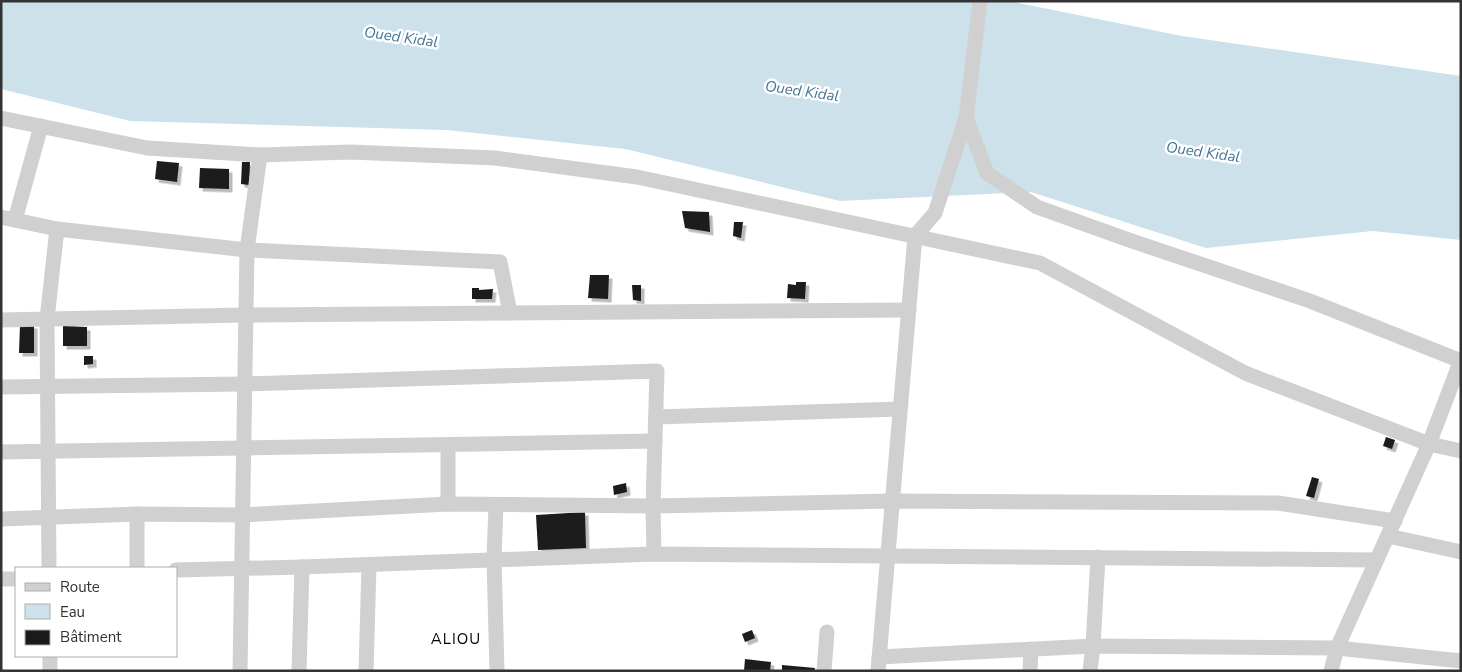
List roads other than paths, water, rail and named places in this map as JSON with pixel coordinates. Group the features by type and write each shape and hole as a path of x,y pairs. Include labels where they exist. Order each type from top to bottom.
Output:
{"street":[{"path":"980,1 966,118 935,213 915,236 878,664 1031,649 1093,646 1337,648 1461,661"},
{"path":"1,118 147,148 260,155 350,152 495,158 637,177 1040,263 1245,372 1429,444 1461,451"},
{"path":"966,118 987,172 1037,207 1310,301 1461,361 1429,444 1337,648 1331,671"},
{"path":"40,126 8,219 57,230 247,250 500,262 510,313"},
{"path":"240,671 247,250 260,155"},
{"path":"49,567 47,319 57,230"},
{"path":"1,320 246,315 908,310"},
{"path":"1,387 244,384 657,370 653,506 654,554"},
{"path":"656,417 900,409"},
{"path":"1,452 655,441"},
{"path":"448,445 448,504"},
{"path":"1,519 137,514 242,515 448,504 653,506 892,501 1278,503 1394,521"},
{"path":"496,505 494,559 497,671"},
{"path":"137,514 137,567"},
{"path":"1388,536 1461,552"},
{"path":"178,570 654,554 1376,560"},
{"path":"1090,671 1098,558"},
{"path":"366,671 369,565"},
{"path":"299,671 302,567"},
{"path":"1,579 15,578"},
{"path":"824,671 827,632"},
{"path":"1030,671 1031,649"},
{"path":"50,657 50,671"}],"water":[{"name":"Oued Kidal","path":"1,1 1009,1 1182,36 1461,76 1461,240 1373,231 1206,248 1031,192 840,201 625,149 447,130 130,121 1,89"}],"district":[{"name":"ALIOU","path":"456,639"}]}
